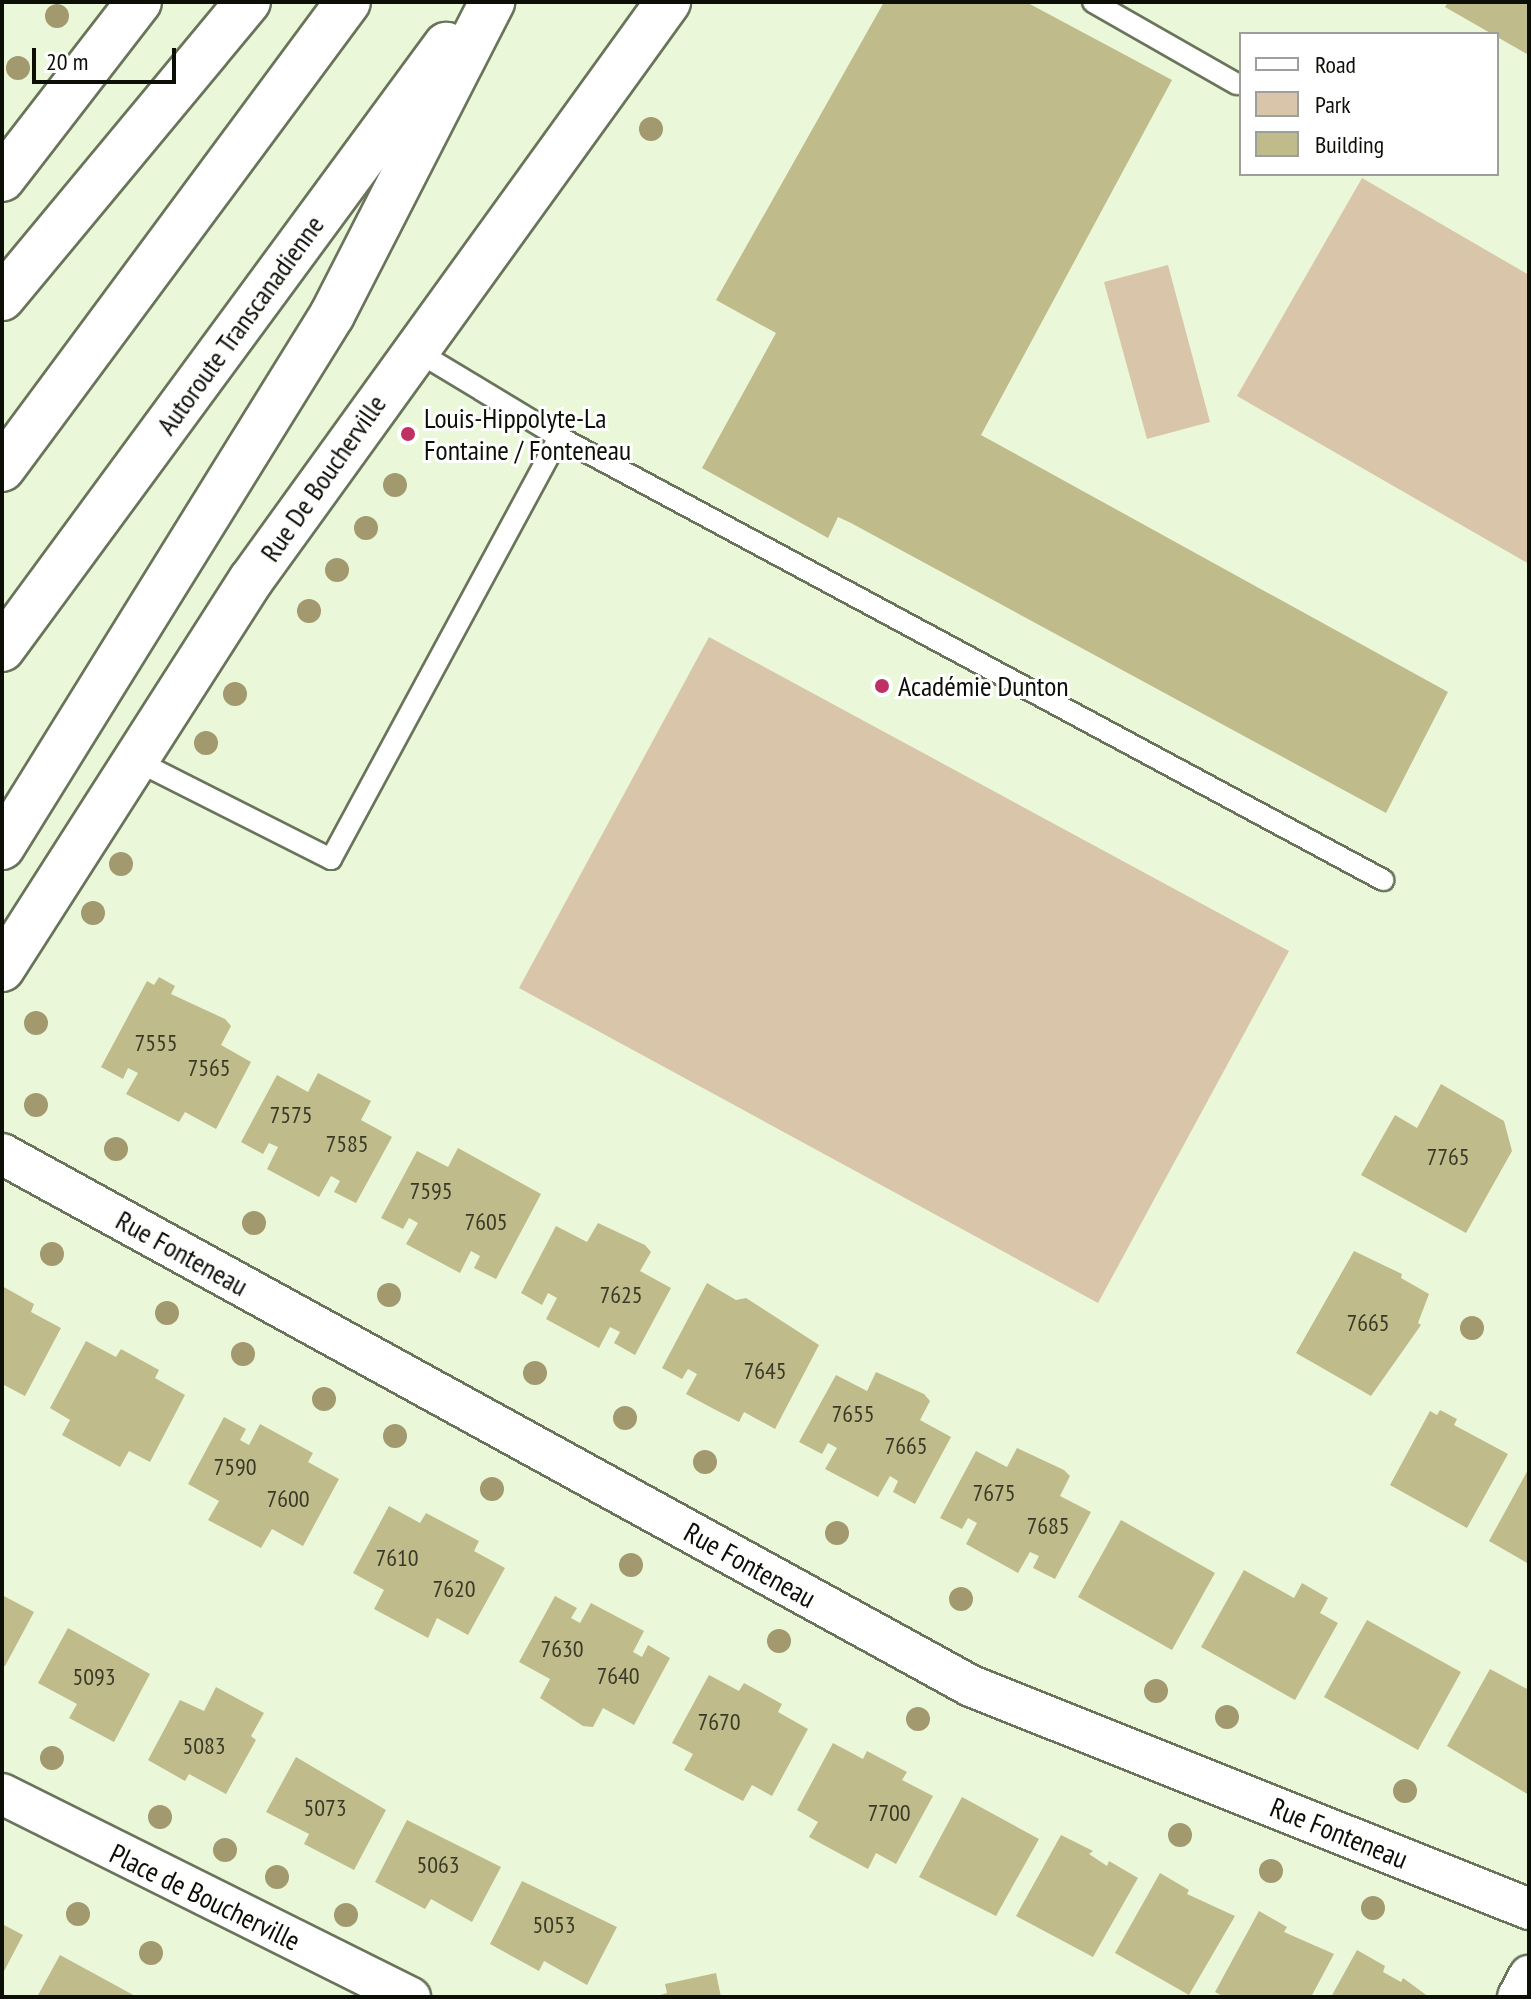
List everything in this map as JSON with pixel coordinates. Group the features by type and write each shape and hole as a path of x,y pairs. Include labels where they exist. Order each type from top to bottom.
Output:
{"main road":[{"path":"2,179 139,2"},
{"path":"2,298 248,2"},
{"path":"2,469 348,2"},
{"name":"Autoroute Transcanadienne","path":"2,649 478,2"},
{"path":"2,847 332,315 492,2"},
{"name":"Rue De Boucherville","path":"2,969 133,759 251,580 668,2"}],"street":[{"name":"Rue Fonteneau","path":"2,1154 971,1686 1529,1909"},
{"name":"Place de Boucherville","path":"2,1794 410,1997"},
{"path":"1518,1997 1529,1976"}],"lane":[{"path":"1093,2 1237,84"},
{"path":"415,350 559,437 1383,880"},
{"path":"133,759 331,859 559,437"}],"green space":[{"path":"1362,178 1529,275 1529,564 1237,396"},
{"path":"1168,265 1210,422 1147,439 1104,282"},
{"path":"709,637 1289,951 1098,1303 519,988"}],"building":[{"path":"884,2 1026,2 1172,80 981,435 1448,692 1386,813 851,523 838,517 828,538 702,468 776,333 716,300"},
{"path":"1448,2 1529,2 1527,54 1499,38 1499,32 1489,32 1445,7"},
{"path":"159,977 175,986 171,994 225,1019 231,1026 221,1045 251,1062 216,1129 185,1112 179,1122 126,1094 138,1073 128,1068 123,1079 101,1067 147,981 154,985"},
{"path":"318,1073 371,1101 361,1120 392,1137 356,1203 334,1192 340,1181 331,1176 319,1197 267,1169 278,1147 269,1143 263,1154 241,1142 277,1075 308,1092"},
{"path":"1441,1084 1504,1121 1512,1151 1466,1233 1361,1175 1395,1115 1417,1128"},
{"path":"458,1148 541,1194 496,1279 474,1268 480,1256 471,1251 460,1273 406,1244 418,1223 409,1218 403,1229 381,1218 417,1151 448,1167"},
{"path":"598,1223 645,1245 651,1252 640,1271 671,1288 635,1355 614,1343 620,1332 610,1327 599,1348 546,1319 557,1298 548,1293 542,1305 521,1293 556,1226 587,1242"},
{"path":"1354,1251 1402,1274 1401,1278 1429,1294 1418,1323 1421,1325 1371,1396 1296,1353"},
{"path":"707,1283 736,1300 746,1298 819,1345 775,1429 744,1412 739,1422 686,1394 697,1374 688,1369 682,1379 662,1368"},
{"path":"2,1286 34,1304 31,1312 61,1328 25,1396 4,1385 2,1388"},
{"path":"86,1341 116,1357 121,1349 159,1370 155,1378 185,1395 150,1462 129,1451 120,1467 62,1435 70,1420 50,1408"},
{"path":"876,1372 924,1394 930,1401 920,1420 951,1437 915,1504 893,1492 898,1481 890,1476 878,1497 825,1469 837,1448 828,1443 822,1454 799,1442 836,1375 867,1391"},
{"path":"1440,1410 1457,1419 1454,1425 1508,1454 1467,1528 1390,1485 1430,1411 1437,1415"},
{"path":"224,1417 246,1429 240,1440 249,1445 260,1424 313,1453 308,1462 339,1479 303,1546 272,1529 261,1548 208,1520 219,1501 188,1484"},
{"path":"1017,1448 1064,1470 1070,1476 1060,1496 1091,1512 1055,1579 1033,1568 1039,1556 1030,1552 1018,1573 966,1544 977,1523 968,1518 962,1529 940,1518 976,1451 1007,1467"},
{"path":"1529,1468 1529,1564 1489,1541"},
{"path":"389,1506 420,1523 426,1513 479,1541 474,1551 505,1568 468,1635 437,1618 428,1638 374,1609 384,1590 353,1573"},
{"path":"1121,1520 1215,1573 1172,1650 1078,1597"},
{"path":"1244,1570 1294,1598 1302,1583 1328,1598 1320,1613 1338,1623 1295,1700 1201,1647"},
{"path":"2,1595 34,1612 5,1666 2,1665"},
{"path":"555,1596 577,1608 571,1618 580,1623 591,1603 644,1631 633,1652 642,1657 648,1645 670,1658 634,1725 603,1708 593,1727 583,1726 540,1698 550,1679 519,1662"},
{"path":"1367,1620 1461,1672 1418,1750 1324,1697"},
{"path":"68,1628 150,1674 114,1742 69,1718 77,1704 38,1683"},
{"path":"1490,1669 1529,1690 1529,1795 1447,1746"},
{"path":"709,1675 739,1691 744,1683 782,1704 778,1712 808,1729 772,1796 752,1785 743,1801 684,1770 693,1754 672,1743"},
{"path":"216,1687 264,1713 251,1736 256,1740 226,1794 189,1774 185,1781 148,1760 180,1700 204,1711"},
{"path":"833,1743 863,1759 867,1751 907,1772 902,1780 933,1796 896,1864 876,1853 868,1869 809,1837 818,1822 797,1810"},
{"path":"296,1757 386,1810 354,1870 304,1844 309,1834 266,1812"},
{"path":"962,1797 1039,1839 996,1916 919,1877"},
{"path":"407,1820 501,1867 472,1922 431,1899 425,1909 375,1882"},
{"path":"1061,1835 1093,1851 1089,1854 1107,1866 1109,1861 1138,1878 1093,1957 1016,1916"},
{"path":"1160,1873 1189,1890 1187,1894 1235,1916 1189,1995 1115,1953"},
{"path":"522,1881 617,1927 587,1985 544,1961 539,1971 490,1944"},
{"path":"1259,1911 1287,1927 1284,1932 1334,1954 1311,1997 1224,1997 1215,1992"},
{"path":"2,1924 23,1935 2,1975"},
{"path":"1357,1950 1385,1966 1383,1972 1401,1982 1403,1978 1429,1997 1331,1997"},
{"path":"60,1955 137,1997 37,1997"},
{"path":"716,1973 721,1997 654,1997 667,1993 665,1984"}],"place":[{"name":"Louis-Hippolyte-La Fontaine / Fonteneau","path":"408,434"},
{"name":"Académie Dunton","path":"882,686"}]}
